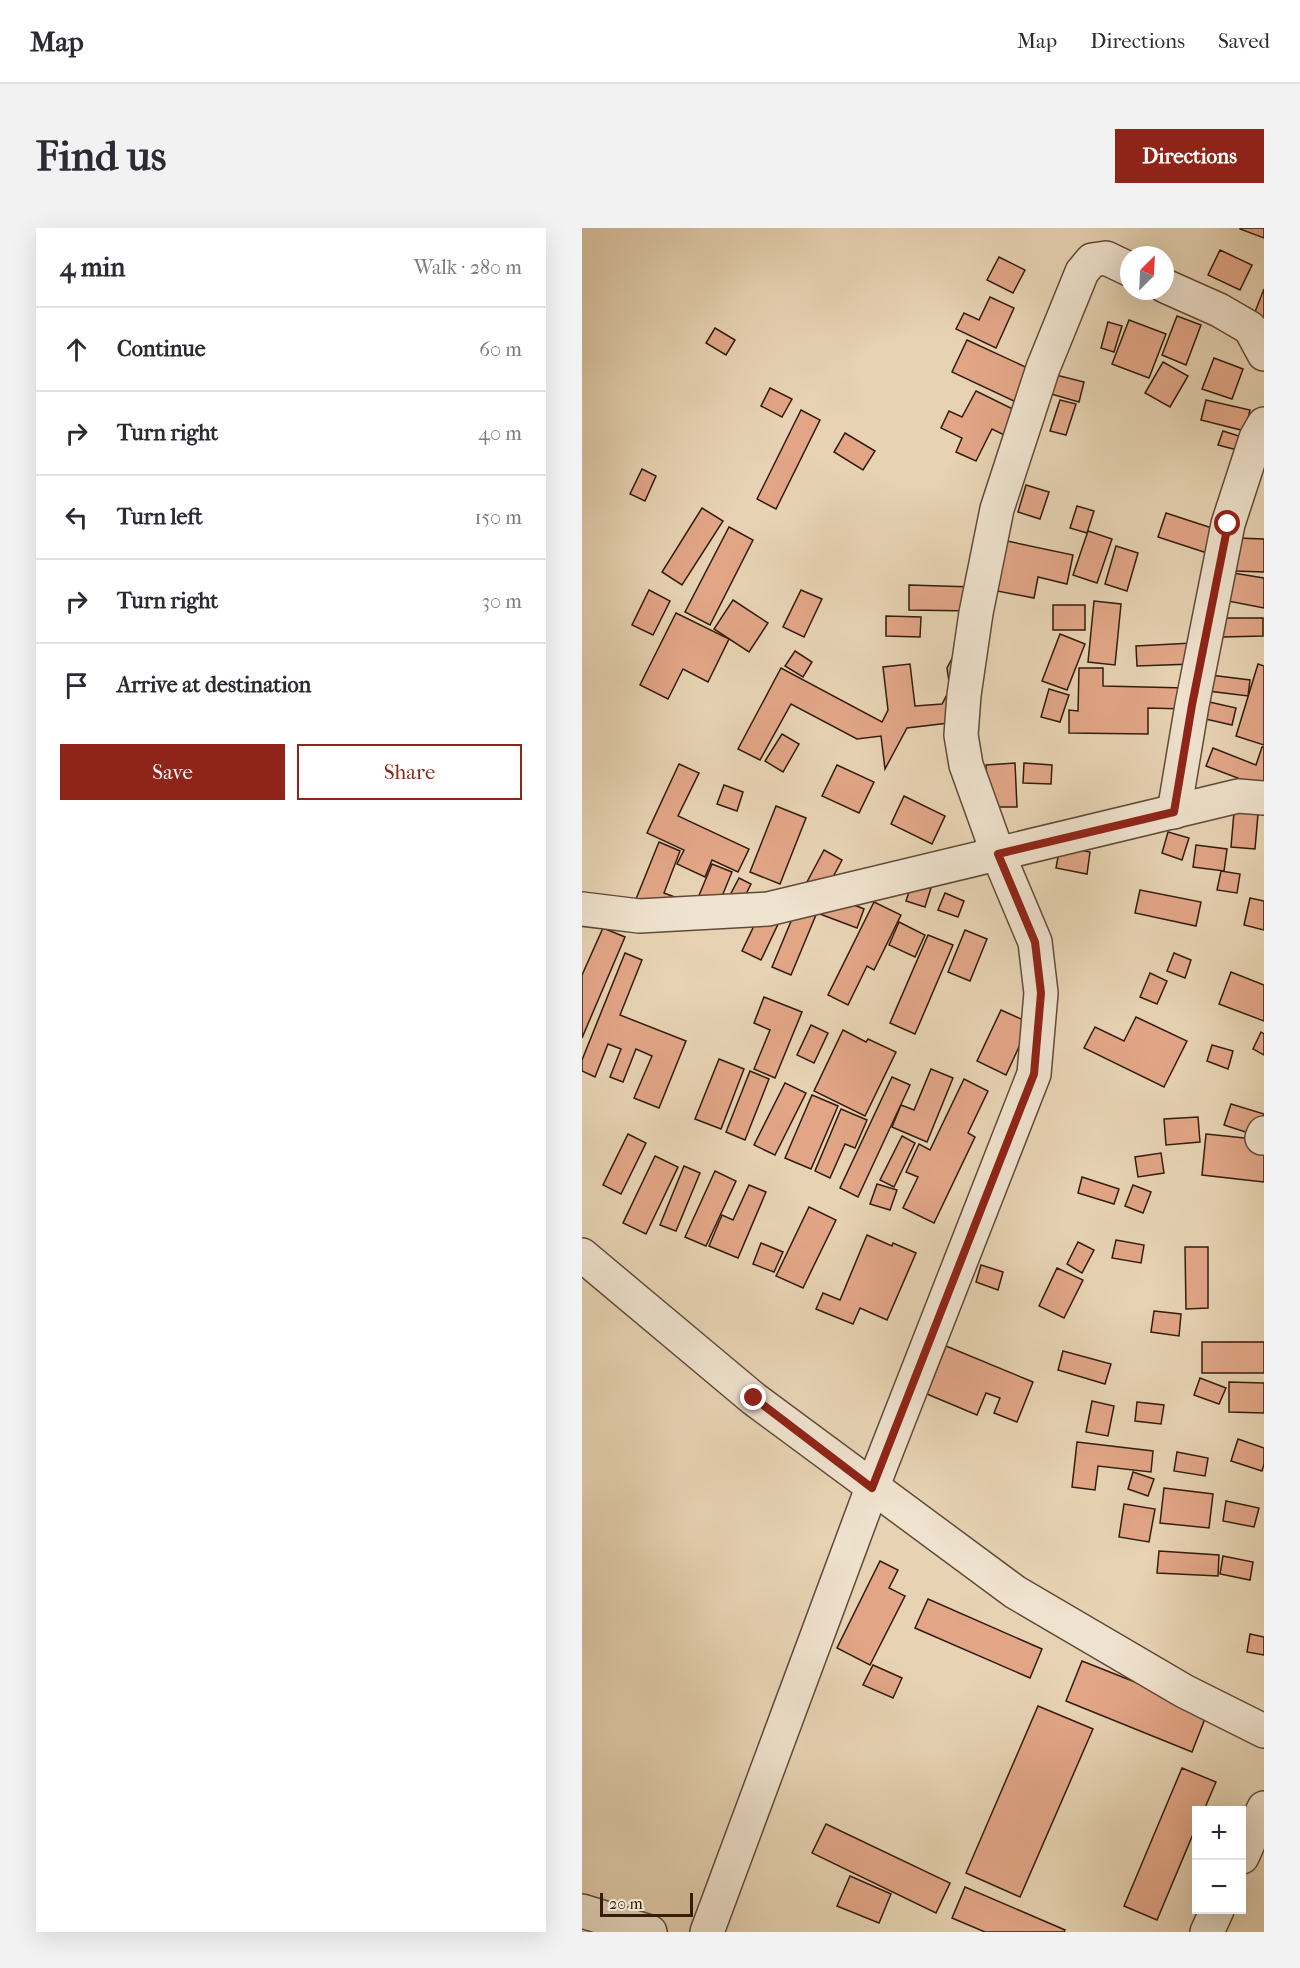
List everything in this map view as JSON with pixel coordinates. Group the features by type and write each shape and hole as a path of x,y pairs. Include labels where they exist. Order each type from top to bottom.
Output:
{"street":[{"path":"707,1932 872,1488 1034,1074 1041,993 1035,942 998,854 966,765 961,735 964,695 976,613 997,509 1043,369 1083,272 1092,260 1106,258 1120,264"},
{"path":"1174,289 1219,310 1250,328 1264,354"},
{"path":"1174,812 1192,705 1228,524 1256,438 1264,424"},
{"path":"582,909 639,916 768,909 1238,796 1264,798"},
{"path":"582,1255 754,1398 872,1488 1015,1592 1184,1691 1264,1731"},
{"path":"1246,1848 1264,1808"},
{"path":"582,1911 650,1932"},
{"path":"1207,1932 1215,1914"}],"building":[{"path":"1264,228 1264,238 1240,229"},
{"path":"1220,250 1252,265 1240,290 1208,275"},
{"path":"999,257 1025,270 1013,293 987,280"},
{"path":"1264,289 1264,327 1251,322"},
{"path":"990,297 1014,308 996,348 956,329 964,313 979,320"},
{"path":"1177,316 1201,325 1186,365 1162,355"},
{"path":"1129,320 1166,334 1149,378 1112,364"},
{"path":"1108,322 1122,326 1114,352 1101,348"},
{"path":"715,328 735,340 726,355 706,343"},
{"path":"967,340 1032,370 1016,402 952,372"},
{"path":"1214,358 1243,369 1232,399 1202,389"},
{"path":"1163,362 1188,376 1170,407 1145,393"},
{"path":"1056,375 1084,382 1079,402 1051,394"},
{"path":"770,388 792,399 782,417 761,406"},
{"path":"976,391 1033,419 1021,443 992,429 976,461 956,452 962,438 941,428 949,411 962,417"},
{"path":"1060,400 1076,404 1066,435 1050,431"},
{"path":"1206,400 1250,410 1245,431 1201,420"},
{"path":"801,410 820,420 776,509 757,499"},
{"path":"1223,431 1245,438 1241,451 1218,445"},
{"path":"845,433 875,451 863,470 834,452"},
{"path":"642,469 656,476 645,501 630,494"},
{"path":"1026,485 1049,492 1040,519 1018,512"},
{"path":"1077,506 1094,511 1087,533 1070,528"},
{"path":"702,508 723,521 682,585 662,572"},
{"path":"1166,513 1218,530 1210,554 1158,537"},
{"path":"729,527 753,540 710,625 685,612"},
{"path":"1088,531 1112,539 1097,583 1073,575"},
{"path":"1237,538 1264,539 1264,572 1235,571"},
{"path":"1007,541 1073,555 1067,584 1038,577 1034,598 997,591"},
{"path":"1116,546 1138,553 1127,591 1105,584"},
{"path":"1233,573 1264,578 1264,608 1228,601"},
{"path":"909,585 973,587 973,611 909,610"},
{"path":"649,590 670,601 653,635 632,625"},
{"path":"801,590 822,599 804,637 783,627"},
{"path":"733,600 768,623 749,652 714,629"},
{"path":"1094,601 1121,604 1115,665 1088,662"},
{"path":"1053,605 1085,605 1085,630 1053,630"},
{"path":"676,613 729,639 708,682 683,669 668,699 640,685"},
{"path":"886,616 921,617 920,637 886,636"},
{"path":"1223,618 1263,618 1263,636 1223,637"},
{"path":"1060,634 1085,644 1067,690 1042,681"},
{"path":"1192,643 1193,664 1137,666 1136,646"},
{"path":"957,649 957,722 907,728 885,769 881,736 857,739 791,704 760,760 738,749 781,668 882,722 888,710 883,667 910,664 915,706 942,704 950,689 947,668"},
{"path":"795,651 812,662 803,677 785,666"},
{"path":"1258,664 1264,666 1264,745 1236,736"},
{"path":"1079,668 1103,668 1103,686 1186,688 1186,709 1148,708 1148,734 1069,733 1069,710 1078,711"},
{"path":"1210,675 1250,680 1248,696 1208,691"},
{"path":"1049,689 1069,695 1060,722 1041,717"},
{"path":"1205,701 1236,708 1232,725 1201,718"},
{"path":"782,734 799,744 783,772 765,761"},
{"path":"1262,747 1264,747 1264,788 1206,766 1213,748 1256,765"},
{"path":"1015,763 1017,807 988,807 986,765"},
{"path":"1024,763 1052,765 1051,784 1023,783"},
{"path":"679,764 699,773 678,816 749,849 738,872 712,860 705,877 677,864 684,850 647,833"},
{"path":"837,765 874,782 859,813 822,796"},
{"path":"724,785 743,792 737,811 717,804"},
{"path":"904,796 945,816 932,844 891,824"},
{"path":"776,806 806,818 780,884 750,872"},
{"path":"1234,812 1258,814 1255,849 1231,847"},
{"path":"1168,832 1189,838 1182,860 1162,853"},
{"path":"659,842 680,851 664,893 680,899 674,914 636,899"},
{"path":"1196,845 1227,849 1224,871 1193,867"},
{"path":"1060,846 1090,852 1087,874 1056,868"},
{"path":"824,850 842,860 825,892 807,882"},
{"path":"712,864 732,872 713,918 693,910"},
{"path":"1221,871 1240,874 1237,893 1217,890"},
{"path":"739,878 751,884 740,906 728,899"},
{"path":"912,883 931,888 925,907 906,901"},
{"path":"1140,890 1201,902 1196,926 1135,913"},
{"path":"820,891 864,909 857,928 812,911"},
{"path":"770,892 789,901 761,960 742,951"},
{"path":"945,893 964,901 958,917 938,910"},
{"path":"1250,898 1264,901 1264,930 1244,925"},
{"path":"874,902 901,915 874,970 867,966 848,1005 828,995"},
{"path":"797,907 816,915 791,975 772,967"},
{"path":"899,922 925,935 915,957 889,945"},
{"path":"603,928 625,937 582,1038 582,975"},
{"path":"965,930 987,939 970,981 948,972"},
{"path":"928,935 953,945 915,1034 890,1023"},
{"path":"625,953 642,960 620,1015 686,1041 659,1108 634,1098 652,1056 636,1049 623,1082 610,1077 621,1049 608,1044 595,1077 582,1071 582,1060"},
{"path":"1174,953 1191,960 1185,978 1167,971"},
{"path":"1231,972 1264,985 1264,1021 1219,1004"},
{"path":"1150,973 1167,981 1157,1004 1140,997"},
{"path":"764,997 802,1012 775,1078 754,1069 770,1030 754,1023"},
{"path":"1001,1010 1030,1023 1006,1075 977,1061"},
{"path":"1136,1017 1187,1041 1164,1087 1084,1048 1095,1027 1124,1041"},
{"path":"811,1025 828,1033 814,1063 797,1055"},
{"path":"843,1030 866,1042 868,1039 896,1052 865,1116 814,1091"},
{"path":"1261,1032 1264,1034 1264,1055 1253,1049"},
{"path":"1212,1045 1233,1051 1228,1069 1207,1061"},
{"path":"719,1059 744,1069 721,1129 695,1119"},
{"path":"931,1069 953,1078 927,1142 892,1127 901,1105 914,1110"},
{"path":"750,1071 769,1079 745,1140 726,1132"},
{"path":"892,1077 910,1085 858,1197 840,1188"},
{"path":"964,1079 988,1091 968,1133 975,1137 934,1223 903,1208 918,1177 906,1172 919,1144 930,1150"},
{"path":"785,1083 806,1093 775,1155 754,1145"},
{"path":"812,1095 838,1106 811,1169 785,1158"},
{"path":"1231,1104 1264,1114 1258,1136 1224,1125"},
{"path":"841,1109 867,1120 855,1148 845,1144 830,1178 815,1171"},
{"path":"1198,1117 1200,1142 1166,1145 1164,1119"},
{"path":"628,1134 646,1143 621,1194 603,1185"},
{"path":"1206,1134 1264,1140 1264,1182 1202,1175"},
{"path":"902,1136 915,1143 894,1187 880,1180"},
{"path":"1161,1153 1164,1173 1138,1177 1135,1157"},
{"path":"655,1156 678,1167 646,1234 623,1223"},
{"path":"684,1166 700,1173 676,1231 660,1225"},
{"path":"715,1171 736,1181 706,1246 685,1237"},
{"path":"1082,1177 1119,1189 1114,1204 1078,1193"},
{"path":"877,1184 897,1190 890,1210 870,1204"},
{"path":"749,1185 766,1192 738,1258 709,1246 722,1215 733,1220"},
{"path":"1133,1185 1151,1192 1143,1213 1125,1206"},
{"path":"809,1207 836,1220 803,1288 776,1276"},
{"path":"867,1235 916,1253 887,1320 860,1308 853,1324 816,1309 823,1293 840,1300"},
{"path":"1116,1240 1144,1245 1141,1263 1112,1258"},
{"path":"1078,1242 1094,1250 1082,1273 1067,1264"},
{"path":"761,1243 783,1252 774,1272 753,1264"},
{"path":"1185,1247 1208,1247 1208,1308 1186,1309"},
{"path":"981,1265 1003,1272 998,1290 976,1282"},
{"path":"1057,1268 1083,1280 1064,1318 1039,1306"},
{"path":"1154,1311 1181,1314 1179,1336 1151,1332"},
{"path":"1202,1342 1264,1342 1264,1373 1202,1373"},
{"path":"946,1346 1033,1382 1017,1422 994,1413 1000,1398 986,1393 977,1415 927,1394"},
{"path":"1063,1351 1111,1364 1105,1384 1058,1370"},
{"path":"1200,1378 1226,1388 1219,1404 1194,1395"},
{"path":"1229,1382 1264,1383 1264,1413 1229,1412"},
{"path":"1092,1401 1114,1406 1108,1436 1086,1432"},
{"path":"1137,1402 1164,1405 1161,1424 1135,1421"},
{"path":"1238,1439 1264,1448 1262,1471 1231,1461"},
{"path":"1077,1442 1153,1451 1151,1472 1098,1466 1095,1490 1072,1487"},
{"path":"1177,1452 1208,1458 1205,1476 1174,1471"},
{"path":"1133,1472 1154,1479 1148,1496 1128,1489"},
{"path":"1164,1488 1213,1494 1209,1528 1160,1523"},
{"path":"1226,1501 1259,1508 1254,1527 1223,1521"},
{"path":"1124,1504 1155,1509 1149,1542 1119,1537"},
{"path":"1159,1551 1219,1555 1218,1576 1157,1573"},
{"path":"1223,1556 1253,1562 1250,1580 1220,1574"},
{"path":"880,1561 898,1570 889,1588 905,1596 870,1665 837,1648"},
{"path":"928,1599 1042,1649 1030,1678 915,1628"},
{"path":"1250,1634 1264,1637 1264,1655 1247,1652"},
{"path":"1082,1661 1208,1711 1192,1752 1066,1701"},
{"path":"873,1665 902,1678 893,1698 863,1685"},
{"path":"1038,1706 1093,1729 1020,1897 966,1873"},
{"path":"1182,1768 1216,1782 1206,1806 1192,1806 1192,1837 1157,1920 1124,1906"},
{"path":"826,1824 950,1883 936,1913 812,1853"},
{"path":"850,1876 891,1894 879,1923 837,1906"},
{"path":"965,1887 1065,1930 1064,1932 985,1932 952,1918"}],"route":[{"path":"754,1398 872,1488 1034,1074 1041,993 1035,942 998,854 1174,812 1192,705 1228,524"}]}
